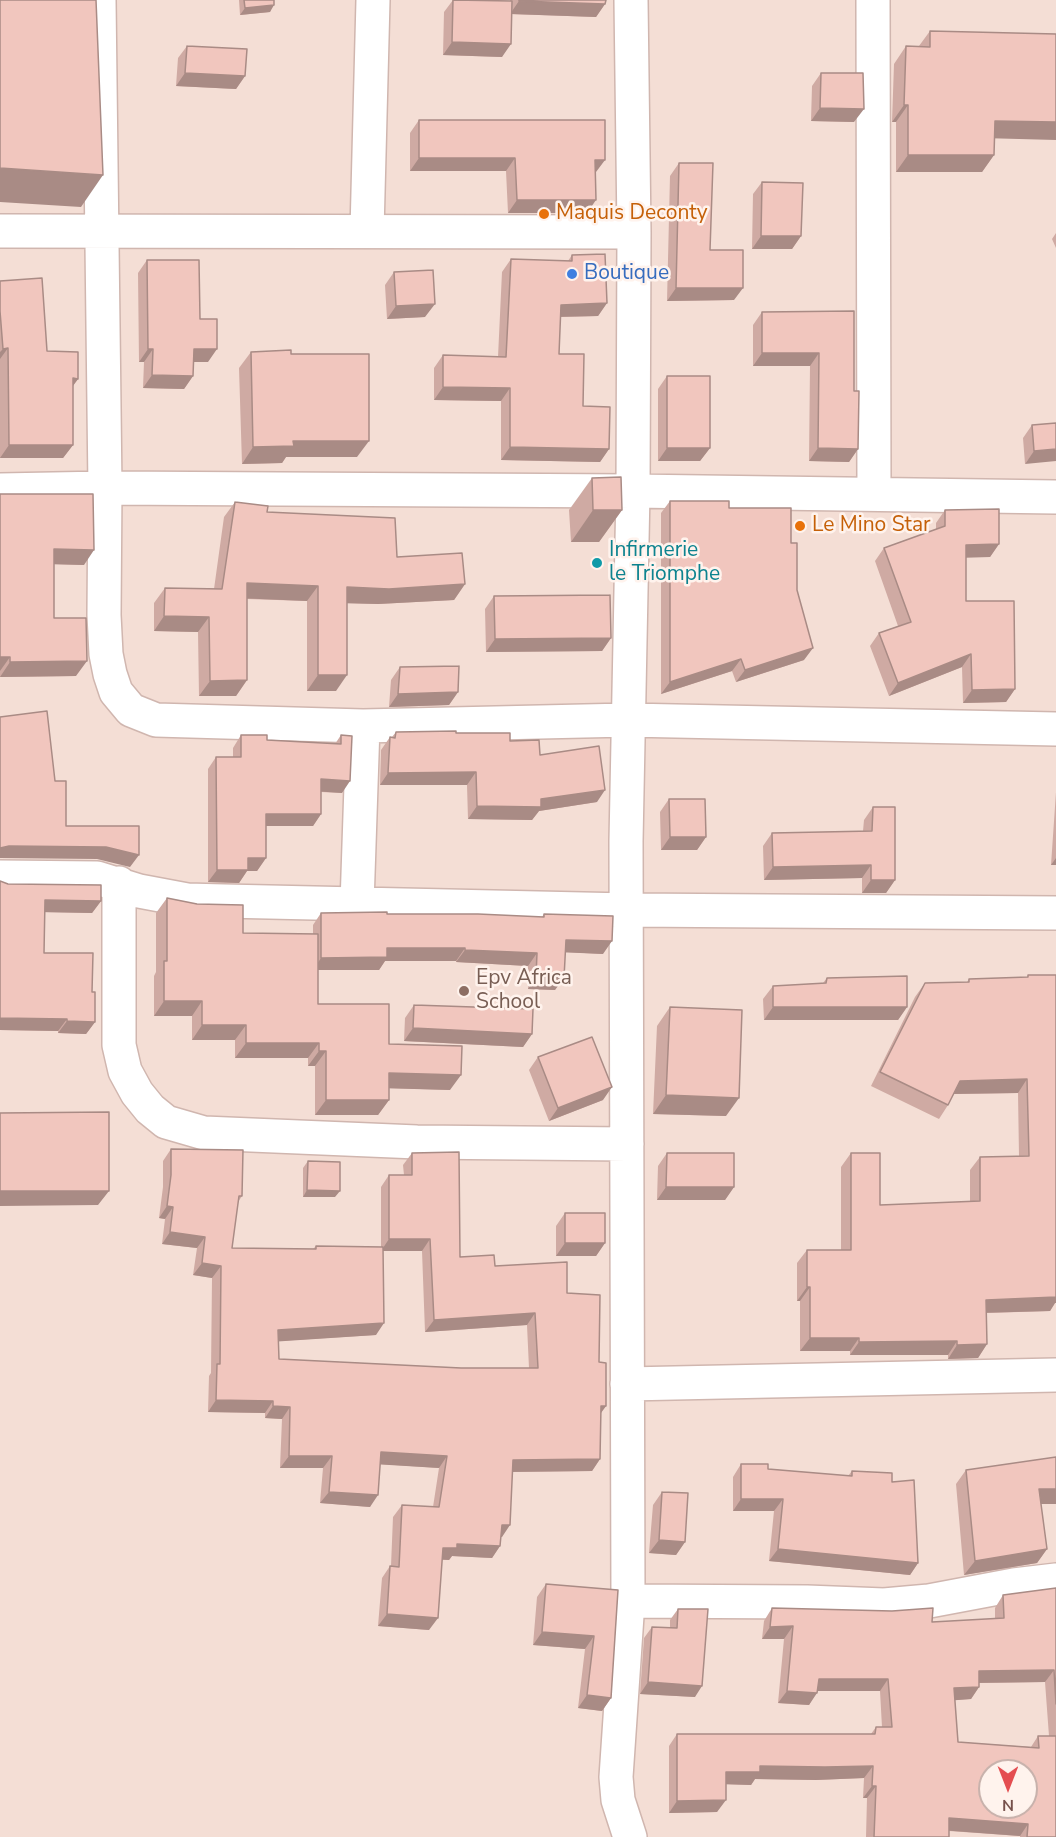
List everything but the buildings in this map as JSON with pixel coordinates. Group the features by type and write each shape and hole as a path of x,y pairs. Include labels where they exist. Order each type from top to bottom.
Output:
{"street":[{"path":"99,0 103,231 104,615 106,654 110,674 116,692 131,710 156,720 363,726 628,720 1056,729"},
{"path":"368,231 373,0"},
{"path":"630,1837 618,1800 616,1776 628,1601 628,910 626,841 633,490 634,232 631,0"},
{"path":"873,0 874,494"},
{"path":"0,231 634,232"},
{"path":"0,490 105,488 633,490 1056,496"},
{"path":"357,904 363,726"},
{"path":"0,877 97,878 139,891 187,900 628,910 1056,913"},
{"path":"119,884 119,1045 125,1071 137,1093 150,1109 166,1122 204,1133 417,1142 627,1144"},
{"path":"627,1384 1056,1375"},
{"path":"628,1601 884,1605 929,1601 1014,1585 1056,1580"}],"shaded area":[{"path":"0,0 1056,0 1056,1837 0,1837"}],"place":[{"name":"Maquis Deconty","path":"544,214"},
{"name":"Boutique","path":"572,274"},
{"name":"Le Mino Star","path":"800,526"},
{"name":"Infirmerie le Triomphe","path":"597,563"},
{"name":"Epv Africa School","path":"464,991"}]}
